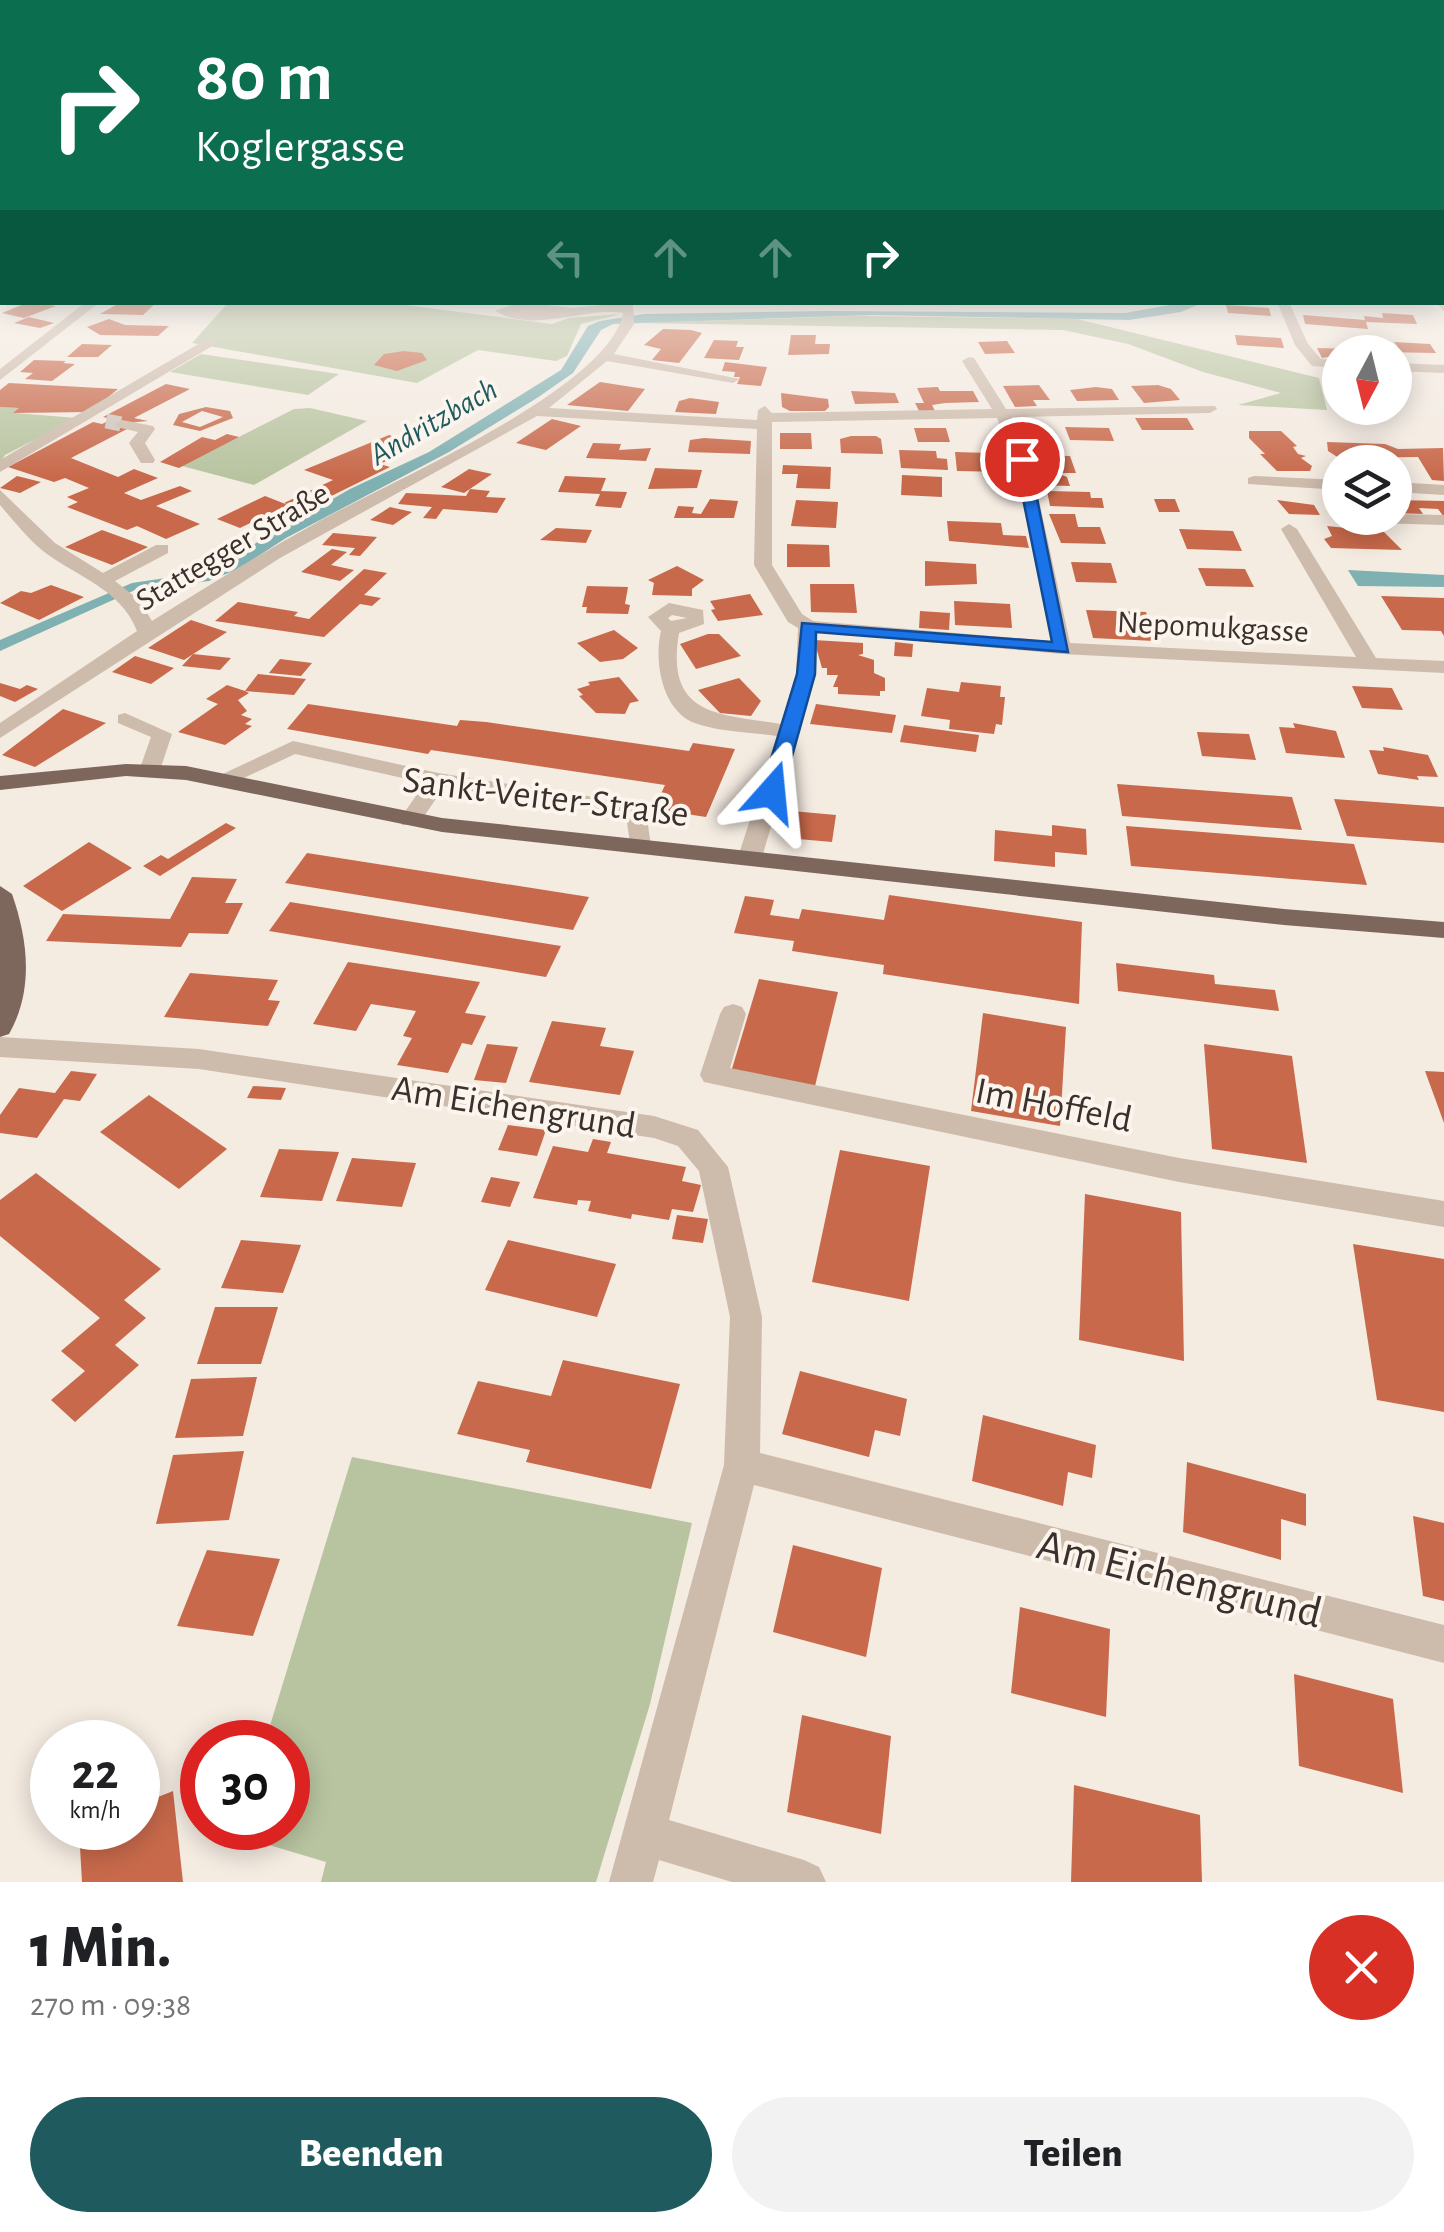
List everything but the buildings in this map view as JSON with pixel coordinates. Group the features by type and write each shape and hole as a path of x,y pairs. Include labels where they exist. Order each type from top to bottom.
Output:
{"main road":[{"name":"Sankt-Veiter-Straße","path":"0,784 150,771 222,780 410,820 1276,916 1444,930"},
{"path":"0,894 12,929 15,964 12,994 0,1027"}],"street":[{"path":"0,376 90,305"},
{"path":"1285,305 1302,344 1317,363 1322,363"},
{"name":"Stattegger Straße","path":"572,312 629,312"},
{"name":"Stattegger Straße","path":"0,732 184,612 574,382 603,356 629,312"},
{"path":"0,468 212,342"},
{"path":"700,352 682,372 733,378"},
{"path":"603,356 683,367"},
{"path":"969,361 1022,459 1062,648"},
{"path":"1412,368 1444,369"},
{"path":"532,410 765,418 1210,409"},
{"path":"89,418 148,429 138,443 147,460"},
{"path":"750,857 806,674 808,626 795,618 763,565 765,418"},
{"path":"1254,481 1322,484"},
{"path":"1412,488 1444,490"},
{"path":"2,499 50,548 117,592 184,612"},
{"path":"1412,519 1444,520"},
{"name":"Nepomukgasse","path":"1289,529 1372,665"},
{"path":"117,592 162,549"},
{"path":"117,592 148,634"},
{"name":"Nepomukgasse","path":"808,626 1062,648 1444,667"},
{"path":"670,628 668,649 678,698 686,711 698,717 791,732"},
{"path":"125,719 162,734 150,771"},
{"path":"222,780 293,747 438,780 638,810 639,846"},
{"path":"410,820 438,780"},
{"name":"Im Hoffeld","path":"733,1014 714,1075 1179,1170 1444,1214"},
{"name":"Am Eichengrund","path":"0,1047 199,1060 482,1099 654,1128 688,1138 713,1167 746,1317 742,1465 632,1882"},
{"name":"Am Eichengrund","path":"742,1465 1444,1644"},
{"path":"644,1834 804,1882"}],"green space":[{"path":"226,305 405,305 552,324 569,318 621,314 581,324 567,356 556,361 478,350 417,383 192,343"},
{"path":"860,316 1077,319 1319,378 1322,410 1238,405 1281,393 1203,372 1128,344 1063,330 642,323"},
{"path":"201,354 339,374 308,395 170,372"},
{"path":"0,407 19,408 15,413 77,418 5,455 0,463"},
{"path":"310,408 367,421 254,485 182,466 294,409"},
{"path":"352,1457 692,1523 650,1704 596,1882 321,1882 326,1862 286,1850 310,1850 310,1720 272,1720"}],"water":[{"path":"1197,305 1181,312 1129,320 874,315 613,324 601,330 573,373 537,398 449,452 286,538 238,569 209,581 135,590 0,651 0,640 132,583 206,572 350,489 429,452 561,370 588,326 600,321 644,314 828,311 1125,313"},
{"path":"1348,570 1444,575 1444,587 1358,586"}],"tunnel":[{"path":"106,421 122,424"}],"route":[{"path":"772,792 806,674 808,626 1062,648 1022,459"}],"water label":[{"name":"Andritzbach","path":"433,421"}]}
